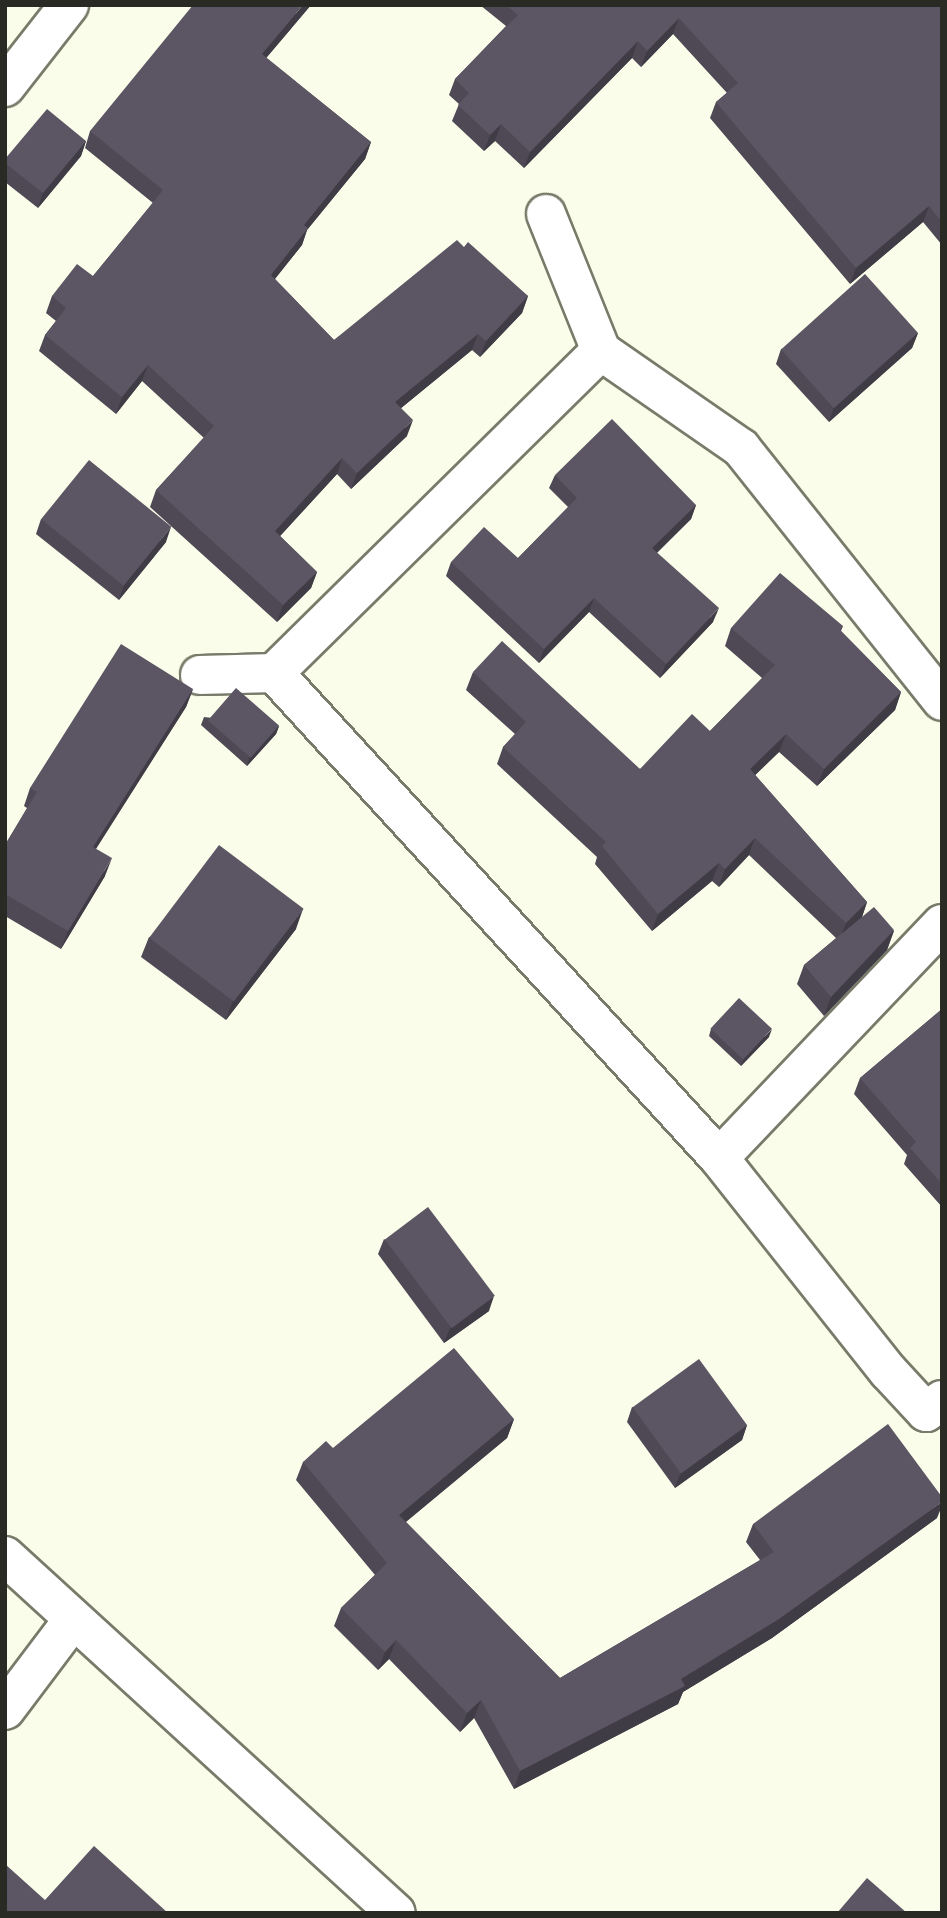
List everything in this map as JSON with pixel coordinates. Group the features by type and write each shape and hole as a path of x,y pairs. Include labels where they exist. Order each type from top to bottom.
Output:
{"street":[{"path":"5,87 69,5"},
{"path":"546,214 601,351 741,448 942,701"},
{"path":"200,675 274,673 601,351"},
{"path":"274,673 719,1158 888,1371 926,1412 942,1400"},
{"path":"719,1158 942,924"},
{"path":"5,1556 396,1913"},
{"path":"5,1710 72,1620"}],"building":[{"path":"193,5 303,5 262,54 371,142 304,225 308,228 271,275 334,340 457,240 464,247 468,242 528,296 486,341 478,334 395,402 413,420 357,473 342,458 275,531 317,572 283,605 156,490 214,426 148,365 122,397 45,335 66,308 52,296 77,264 93,276 163,190 90,131"},
{"path":"506,5 942,5 942,222 929,206 856,268 716,102 738,83 679,18 647,51 638,41 530,152 501,124 490,135 458,105 469,93 455,79 518,15"},
{"path":"47,109 86,141 43,193 5,163 5,159"},
{"path":"865,274 918,333 834,408 781,350"},
{"path":"612,419 696,505 652,548 719,608 666,664 594,598 544,649 451,562 484,527 518,558 577,498 555,475"},
{"path":"89,460 171,527 124,586 41,519"},
{"path":"780,573 843,626 840,630 901,692 824,769 786,734 750,769 867,902 846,923 755,838 725,869 719,863 658,914 602,846 606,842 503,747 526,722 473,672 502,641 640,769 692,714 710,731 775,665 731,628"},
{"path":"121,644 193,689 93,847 112,858 68,931 5,894 5,845 37,792 30,788"},
{"path":"236,688 279,725 251,758 208,720"},
{"path":"219,845 304,909 234,1001 149,938"},
{"path":"874,907 894,930 831,997 804,965"},
{"path":"739,998 772,1029 743,1059 710,1029"},
{"path":"942,1009 942,1184 910,1148 916,1142 860,1078"},
{"path":"428,1207 495,1296 452,1328 385,1239"},
{"path":"454,1348 514,1419 399,1515 560,1678 774,1552 753,1524 888,1424 942,1497 942,1502 779,1619 681,1679 685,1686 520,1771 481,1700 467,1713 396,1640 385,1652 341,1608 387,1563 303,1462 326,1441 333,1448"},
{"path":"699,1359 747,1425 681,1474 633,1407"},
{"path":"94,1846 168,1913 5,1913 5,1864 45,1900"},
{"path":"867,1878 907,1913 837,1913"}]}
